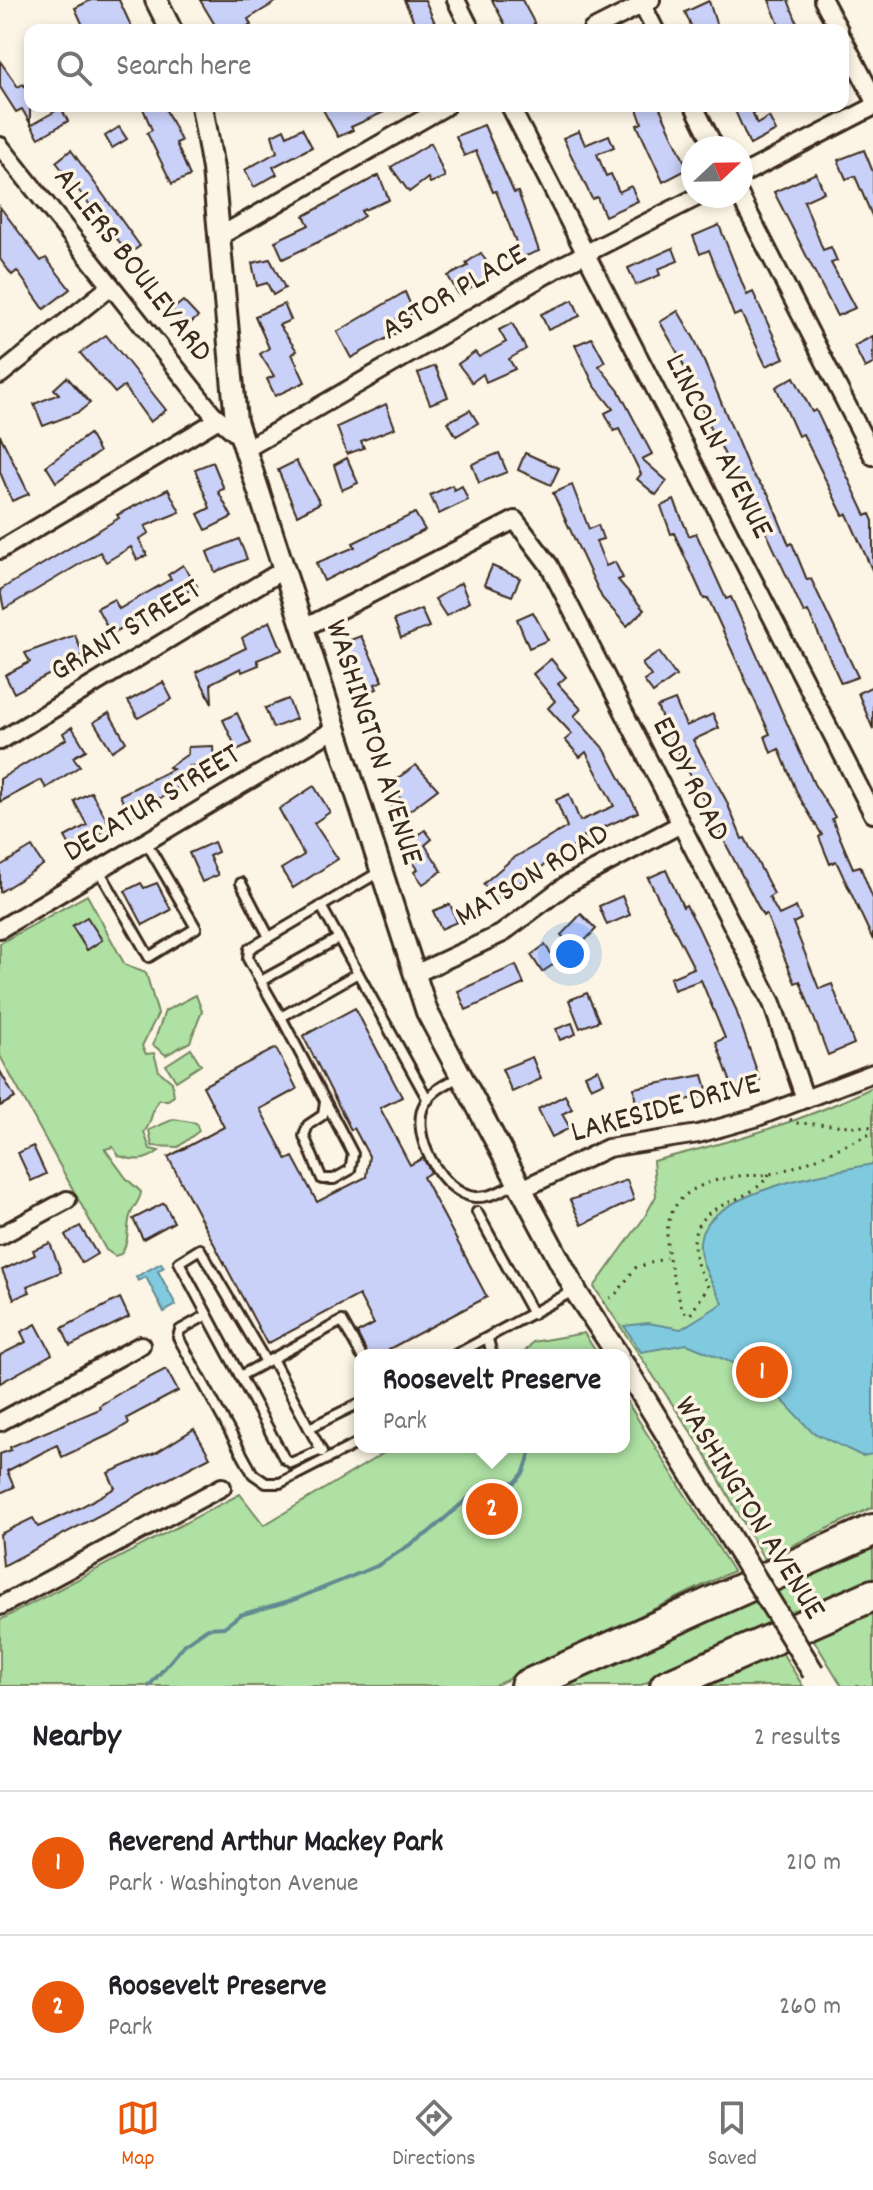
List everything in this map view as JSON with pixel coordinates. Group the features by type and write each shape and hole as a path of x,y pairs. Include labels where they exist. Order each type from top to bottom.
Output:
{"highway":[{"path":"526,1686 873,1530"},
{"path":"666,1686 873,1595"}],"street":[{"path":"156,0 168,24"},
{"path":"456,0 468,24"},
{"path":"823,0 836,24"},
{"path":"603,24 644,1 653,24"},
{"path":"849,51 873,97"},
{"path":"753,169 873,107"},
{"name":"WASHINGTON AVENUE","path":"203,112 220,236 242,443 427,1012 459,1077 576,1290 614,1349"},
{"path":"220,236 436,112"},
{"name":"LINCOLN AVENUE","path":"513,112 873,814"},
{"path":"697,112 709,136"},
{"name":"ALLERS BOULEVARD","path":"3,157 242,443"},
{"name":"ASTOR PLACE","path":"242,443 465,319 681,205"},
{"path":"746,208 873,456"},
{"path":"0,375 111,286"},
{"path":"1,547 219,419"},
{"name":"EDDY ROAD","path":"304,628 515,520 549,565 772,1003 805,1099"},
{"name":"GRANT STREET","path":"0,741 283,570"},
{"name":"DECATUR STREET","path":"0,929 335,729"},
{"name":"MATSON ROAD","path":"415,974 501,934 566,885 679,825"},
{"name":"LAKESIDE DRIVE","path":"520,1186 608,1148 698,1134 873,1073"},
{"path":"0,1236 67,1200"},
{"path":"0,1422 141,1345"},
{"name":"WASHINGTON AVENUE","path":"630,1375 816,1679"},
{"path":"0,1606 222,1487"}],"lane":[{"path":"99,870 149,957 196,928 146,842"},
{"path":"325,1102 323,1115 308,1125 304,1136 322,1179 334,1179 350,1170 353,1154 281,1017 248,959 249,949 381,871"},
{"path":"241,883 269,937"},
{"path":"321,906 428,1100"},
{"path":"261,981 339,938"},
{"path":"281,1017 358,973"},
{"path":"459,1077 434,1092 428,1100 420,1129 448,1185 459,1193 477,1197 520,1186"},
{"path":"477,1212 533,1314"},
{"path":"321,1450 299,1462 291,1463 284,1458 179,1262 200,1249 269,1360 327,1460"},
{"path":"467,1349 576,1290"},
{"path":"207,1315 180,1330 178,1337 253,1474 266,1483 280,1483 354,1445"},
{"path":"240,1376 342,1321 358,1349"},
{"path":"488,1339 490,1349"},
{"path":"309,1428 354,1406"}],"path":[{"path":"777,1109 795,1123 873,1130"},
{"path":"769,1174 763,1186 705,1214 697,1229 695,1245 697,1265 708,1287 690,1315 683,1311 666,1258 664,1234 681,1201 710,1182 769,1174 873,1130"},
{"path":"590,1313 618,1292 635,1268 666,1258"}],"green space":[{"path":"87,895 125,965 146,973 158,1014 142,1046 146,1054 154,1053 159,1071 172,1082 174,1096 159,1100 144,1132 150,1149 159,1151 135,1160 119,1156 113,1147 105,1149 126,1178 141,1192 130,1216 124,1249 115,1256 106,1250 0,1056 0,943"},
{"path":"196,995 202,1011 190,1042 166,1055 153,1045 165,1011"},
{"path":"191,1049 201,1065 176,1081 166,1065"},
{"path":"873,1087 873,1507 764,1559 701,1447 594,1287 644,1218 656,1196 653,1161 793,1121"},
{"path":"174,1119 196,1123 199,1131 178,1147 152,1146 149,1130"},
{"path":"584,1333 594,1349 527,1349 533,1342"},
{"path":"630,1407 733,1571 494,1686 0,1686 0,1620 240,1494 264,1525 384,1453 630,1453"},
{"path":"873,1540 873,1581 639,1686 555,1686"},
{"path":"873,1611 873,1686 842,1686 812,1637"},
{"path":"781,1651 803,1686 708,1686"}],"water":[{"path":"873,1164 873,1454 862,1456 812,1432 757,1373 687,1344 641,1352 624,1326 648,1323 681,1329 723,1303 704,1267 700,1247 704,1229 716,1215 733,1203 781,1184"},
{"path":"161,1263 164,1267 158,1271 176,1305 164,1312 146,1277 138,1281 136,1277"}],"building":[{"path":"91,0 119,0 130,24 82,24 75,8"},
{"path":"200,0 279,0 248,19 250,24 214,24"},
{"path":"404,0 425,0 435,24 415,24"},
{"path":"492,0 522,0 535,24 505,24"},
{"path":"769,0 788,0 798,24 779,24"},
{"path":"709,1 716,24 690,24 685,12"},
{"path":"0,61 18,87 24,85 24,112 30,112 30,123 22,109 16,112 0,87"},
{"path":"54,112 63,112 68,121 39,138 31,125"},
{"path":"144,112 167,112 181,141 176,143 190,176 172,184 147,133 152,130"},
{"path":"324,112 384,112 351,127 353,130 338,137"},
{"path":"638,112 662,112 681,154 681,173 663,182 637,125 642,123"},
{"path":"736,112 752,112 757,124 769,117 776,131 753,143 753,136 746,136"},
{"path":"484,125 514,193 518,192 539,251 513,261 508,249 517,245 496,191 493,192 476,151 464,156 456,136"},
{"path":"119,127 127,139 112,148 105,136"},
{"path":"302,128 312,147 273,167 277,174 254,187 245,170 277,152 272,135 284,129 287,136"},
{"path":"579,131 585,145 609,135 614,147 597,154 606,176 611,174 619,192 631,186 638,201 605,216 597,197 592,199 563,138"},
{"path":"431,143 445,177 430,183 428,178 409,192 391,167"},
{"path":"71,150 140,246 129,254 56,162"},
{"path":"864,150 873,172 873,218 855,176 846,179 838,160"},
{"path":"816,173 824,192 804,201 823,250 831,247 837,261 831,263 855,308 837,316 774,192"},
{"path":"379,175 389,200 361,211 364,216 335,234 283,259 275,241 309,225 304,216"},
{"path":"0,207 41,261 46,258 70,289 44,309 17,271 12,275 0,259"},
{"path":"719,225 747,295 753,292 784,358 766,366 741,313 734,316 709,250 700,254 693,236"},
{"path":"673,248 678,261 658,269 660,275 636,285 628,268"},
{"path":"481,253 494,274 459,295 448,276 468,266 466,263"},
{"path":"270,259 285,288 273,295 267,283 257,286 252,263"},
{"path":"405,292 414,313 392,321 398,332 351,358 337,332"},
{"path":"573,300 580,316 548,330 541,314"},
{"path":"183,301 198,317 186,327 172,310"},
{"path":"284,304 291,320 279,325 297,351 292,354 305,382 275,396 267,379 274,376 260,354 269,348 255,316"},
{"path":"678,311 695,340 750,471 769,495 789,545 792,543 807,580 811,579 858,677 841,683 753,504 739,486 716,436 714,438 680,357 660,322"},
{"path":"512,323 526,349 509,359 515,369 486,382 483,374 472,382 458,364 475,352 479,357 506,342 499,330"},
{"path":"106,335 166,410 150,422 124,386 115,393 80,353"},
{"path":"873,336 873,364 865,368 854,346"},
{"path":"592,338 605,362 599,366 619,391 652,454 642,459 667,481 656,495 637,479 641,474 619,429 614,431 605,413 613,409 594,385 575,345"},
{"path":"435,366 448,397 430,404 418,373"},
{"path":"67,377 90,403 79,412 43,426 34,404 59,394 54,389"},
{"path":"794,377 812,412 816,410 866,516 870,514 873,521 873,572 847,514 843,515 803,434 798,436 776,387"},
{"path":"386,404 395,428 361,441 364,448 347,454 337,427"},
{"path":"470,410 478,423 456,436 448,422"},
{"path":"89,434 99,452 56,482 46,466"},
{"path":"0,435 29,494 12,501 0,472"},
{"path":"499,453 507,472 479,483 472,464"},
{"path":"525,453 559,468 551,485 518,470"},
{"path":"347,458 358,483 342,490 334,465"},
{"path":"296,461 320,503 297,515 278,470"},
{"path":"213,462 224,489 218,491 232,517 206,530 198,514 210,508 195,469"},
{"path":"452,485 454,490 462,486 468,500 439,514 430,495"},
{"path":"572,485 589,529 598,525 603,539 596,541 606,566 615,562 623,578 618,580 644,610 627,626 602,598 553,493"},
{"path":"168,489 180,512 145,526 149,533 139,539 147,555 137,560 131,547 106,562 100,552 4,609 0,590 119,518 117,515"},
{"path":"674,500 689,536 696,533 726,599 731,597 814,784 835,817 832,819 853,868 860,866 873,899 873,940 836,861 830,864 819,837 822,835 798,795 779,749 771,753 765,736 770,734 708,598 704,599 674,533 671,534 661,506"},
{"path":"415,513 425,530 324,581 316,563 355,547 353,543"},
{"path":"239,539 247,559 215,572 207,552"},
{"path":"183,565 197,586 111,634 97,608 114,599 119,609 171,579 168,575"},
{"path":"492,566 520,578 512,596 484,585"},
{"path":"461,583 469,602 446,616 435,599"},
{"path":"421,609 429,627 401,638 394,620"},
{"path":"533,612 548,640 529,648 517,619"},
{"path":"270,621 282,650 257,660 259,665 242,672 241,668 211,683 212,703 196,672 246,648 242,638"},
{"path":"75,635 83,655 54,667 56,671 14,693 5,675 30,662 25,653"},
{"path":"361,636 383,681 375,684 377,689 360,696 342,643"},
{"path":"659,652 676,676 653,693 644,681 651,676 642,664"},
{"path":"551,659 566,677 558,684 581,709 574,716 605,750 638,812 584,836 586,842 548,857 550,861 497,900 483,884 512,859 567,827 556,800 569,794 580,821 614,806 586,752 580,757 565,740 572,734 548,708 555,701 533,674"},
{"path":"163,682 172,699 138,718 128,701"},
{"path":"873,686 873,729 858,693"},
{"path":"288,699 296,719 273,728 265,708"},
{"path":"675,700 686,726 713,714 719,728 693,740 726,800 742,839 745,838 774,894 769,897 779,915 796,907 801,919 793,923 819,989 832,984 854,1044 828,1055 800,981 795,983 766,914 763,916 657,707"},
{"path":"109,713 126,742 112,751 94,722"},
{"path":"237,713 251,743 237,750 223,720"},
{"path":"72,727 86,750 73,757 80,766 46,788 41,780 0,802 0,779 66,739 63,733"},
{"path":"213,746 214,765 190,766 195,774 169,794 145,805 147,810 129,817 120,795 173,769 169,767 188,754 188,747"},
{"path":"416,765 438,789 401,817 391,805 400,798 388,785"},
{"path":"314,786 330,812 314,823 338,859 293,888 281,869 304,855 279,809"},
{"path":"91,792 111,827 72,849 65,837 87,825 74,801"},
{"path":"425,830 432,839 425,845 442,871 423,884 414,872 418,869 402,848"},
{"path":"214,842 218,852 209,856 218,875 202,882 189,853"},
{"path":"32,847 43,865 0,892 0,866"},
{"path":"666,870 683,907 686,905 698,927 735,1007 760,1080 734,1091 716,1042 725,1038 701,980 674,990 670,978 694,968 648,878"},
{"path":"141,883 144,888 157,883 171,910 143,925 125,891"},
{"path":"622,896 630,915 607,925 599,906"},
{"path":"450,904 457,922 441,929 433,911"},
{"path":"581,914 596,929 576,950 561,935"},
{"path":"87,917 102,940 87,950 72,926"},
{"path":"545,945 557,962 542,972 531,955"},
{"path":"516,965 524,984 466,1010 458,991"},
{"path":"587,993 599,1021 580,1028 569,1000"},
{"path":"355,1008 402,1097 380,1108 410,1165 423,1158 431,1172 423,1177 487,1297 389,1349 365,1349 357,1333 374,1324 359,1295 267,1344 168,1157 224,1127 203,1086 276,1048 297,1089 260,1109 287,1160 293,1157 317,1202 366,1177 369,1156 354,1128 351,1130 303,1036"},
{"path":"572,1023 576,1034 560,1040 556,1029"},
{"path":"532,1057 541,1079 512,1092 502,1069"},
{"path":"598,1069 604,1082 591,1088 585,1075"},
{"path":"0,1071 15,1098 0,1106"},
{"path":"703,1075 709,1096 636,1108 634,1088"},
{"path":"565,1095 572,1109 562,1114 570,1128 552,1137 538,1109"},
{"path":"33,1146 46,1174 31,1181 18,1153"},
{"path":"627,1180 634,1200 582,1225 570,1200"},
{"path":"164,1203 174,1222 143,1239 133,1219"},
{"path":"80,1226 97,1254 82,1263 65,1235"},
{"path":"50,1243 61,1272 27,1286 30,1292 14,1299 2,1270 35,1255 33,1250"},
{"path":"120,1298 129,1317 70,1346 62,1328"},
{"path":"36,1324 52,1354 0,1383 0,1355 26,1342 21,1332"},
{"path":"166,1369 178,1391 127,1418 129,1423 109,1435 62,1457 57,1445 7,1471 14,1487 0,1493 0,1454 100,1409 99,1406 123,1391"},
{"path":"194,1429 210,1457 3,1566 0,1534 33,1518 38,1527 79,1508 115,1488 108,1473 157,1452"}],"waterway":[{"path":"149,1686 185,1644 208,1628 224,1627 240,1615 296,1599 377,1566 428,1533 482,1486 516,1482 524,1472 530,1453"}],"place":[{"name":"Reverend Arthur Mackey Park","path":"762,1372"},
{"name":"Roosevelt Preserve","path":"492,1509"}]}
